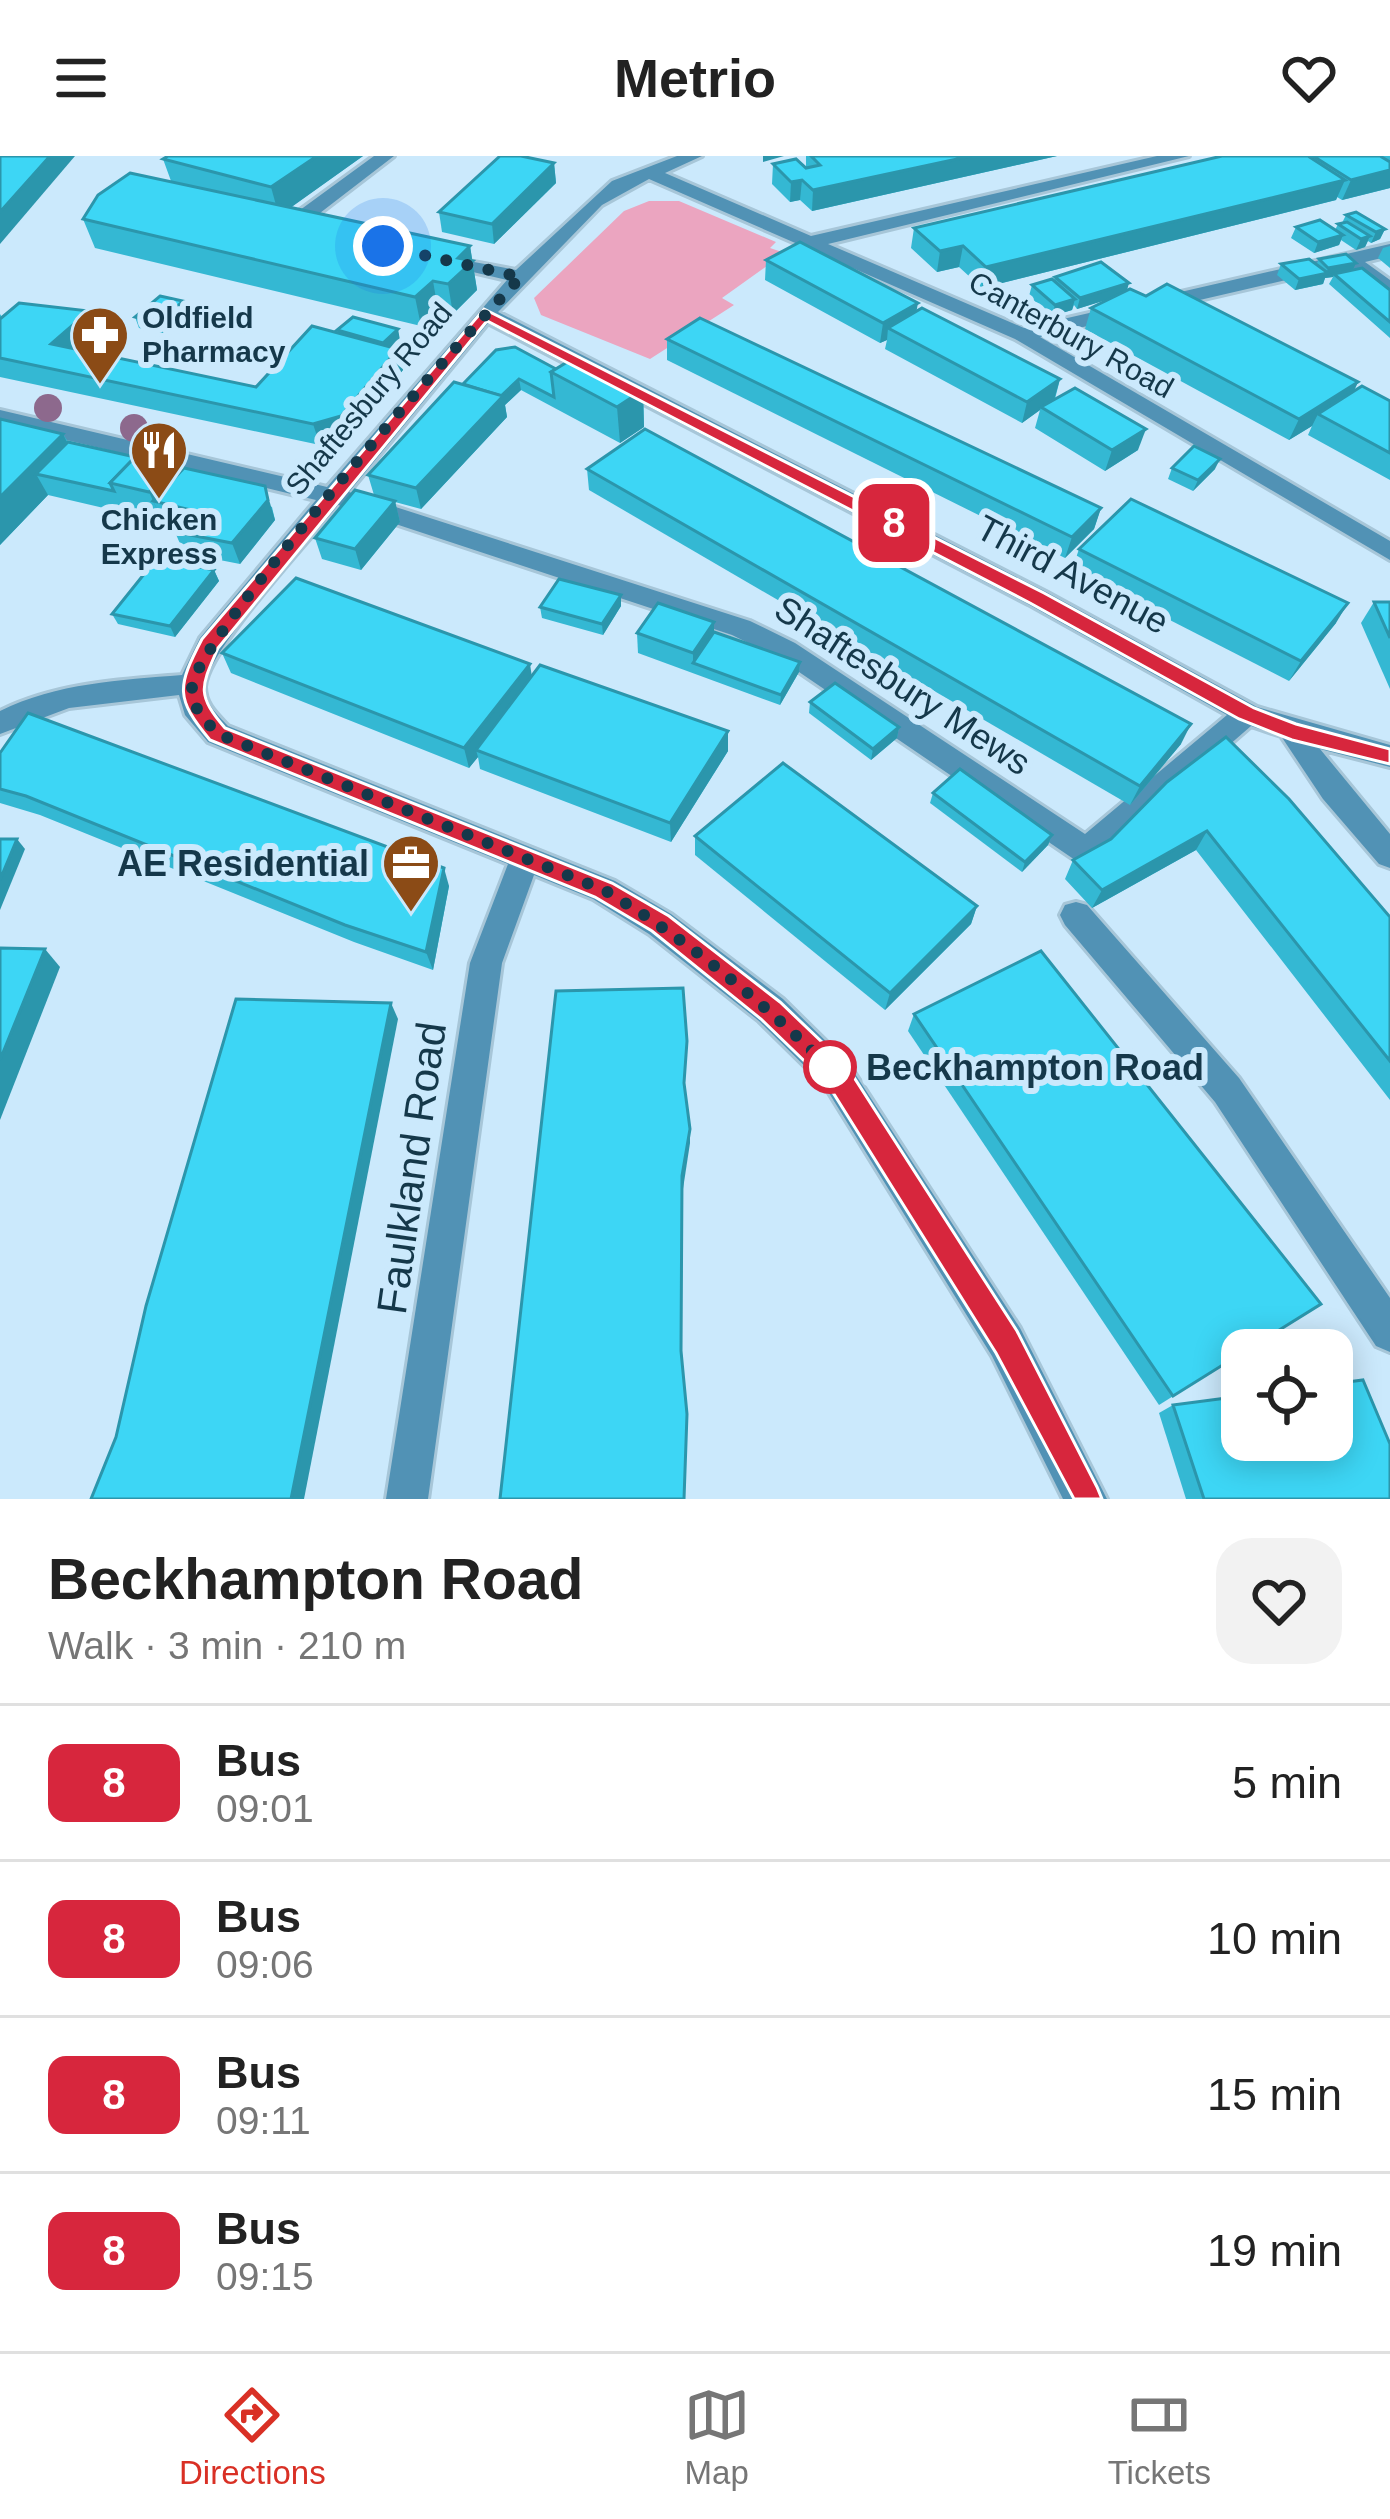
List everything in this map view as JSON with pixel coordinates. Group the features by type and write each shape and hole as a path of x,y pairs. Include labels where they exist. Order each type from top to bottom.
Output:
{"street":[{"path":"338,235 292,225 385,156"},
{"name":"Shaftesbury Road","path":"191,684 209,645 484,314 596,201 646,172 694,156"},
{"path":"814,242 1180,156"},
{"name":"Canterbury Road","path":"646,172 1022,335 1388,552"},
{"path":"1022,335 1390,250"},
{"path":"406,251 521,277"},
{"path":"1348,258 1390,289"},
{"name":"Third Avenue","path":"484,314 1037,598 1247,714 1292,731 1390,756"},
{"path":"0,417 330,497"},
{"name":"Shaftesbury Mews","path":"330,497 741,628 786,650 1086,851 1247,714"},
{"path":"0,722 32,704 71,695 191,684 195,708 218,734 526,856 604,890 661,923 771,1010 836,1074 1006,1342 1086,1499"},
{"path":"1292,731 1333,790 1390,855"},
{"name":"Faulkland Road","path":"407,1499 486,963 526,856"},
{"path":"1076,915 1227,1090 1390,1332"}],"shaded area":[{"path":"649,201 679,201 776,242 770,248 785,253 722,298 734,305 650,359 541,315 534,298 624,211"}],"building":[{"path":"0,156 50,156 0,212"},
{"path":"317,156 271,187 163,159"},
{"path":"500,156 554,163 492,224 439,212"},
{"path":"811,156 971,156 813,190 802,180 791,182 773,164 796,159 806,168 820,165"},
{"path":"1222,156 1308,156 1345,180 986,267 963,246 940,251 914,228"},
{"path":"1313,156 1380,156 1390,162 1390,170 1351,180"},
{"path":"130,173 470,246 458,258 473,261 448,284 433,281 415,297 83,219 98,195"},
{"path":"1356,212 1385,229 1376,232 1346,215"},
{"path":"1320,220 1343,235 1318,242 1296,227"},
{"path":"1347,222 1370,236 1361,239 1338,224"},
{"path":"800,242 918,303 883,323 766,260"},
{"path":"1346,254 1356,263 1328,268 1319,259"},
{"path":"1309,259 1328,273 1299,279 1281,264"},
{"path":"1101,262 1129,283 1080,298 1055,277"},
{"path":"1362,268 1390,290 1390,322 1334,274"},
{"path":"1052,279 1075,299 1055,305 1032,285"},
{"path":"1167,284 1358,382 1299,419 1091,308 1130,289 1146,296"},
{"path":"160,296 183,301 159,323 135,317"},
{"path":"19,303 89,311 51,344 256,387 312,326 398,349 341,416 313,424 0,358 0,319"},
{"path":"922,308 1060,379 1027,402 888,328"},
{"path":"353,317 398,329 383,343 337,330"},
{"path":"700,318 1101,508 1072,537 667,339"},
{"path":"515,347 556,369 551,372 554,397 519,379 501,396 463,384 496,350"},
{"path":"577,356 643,390 617,407 551,372"},
{"path":"454,382 503,396 416,488 368,475"},
{"path":"1362,386 1390,401 1390,453 1318,414"},
{"path":"1075,388 1146,429 1112,450 1041,407"},
{"path":"0,419 63,434 0,497"},
{"path":"645,429 1191,724 1140,786 587,469"},
{"path":"68,442 135,457 110,483 114,491 36,474"},
{"path":"1194,446 1220,459 1198,480 1172,468"},
{"path":"141,451 181,460 149,492 110,483"},
{"path":"184,468 265,486 268,500 232,543 175,532 195,511 153,501"},
{"path":"355,490 395,501 355,549 315,538"},
{"path":"1131,499 1348,603 1301,661 1079,549"},
{"path":"157,558 214,570 170,626 112,614"},
{"path":"296,578 530,664 464,748 222,653"},
{"path":"559,579 621,595 602,624 540,607"},
{"path":"1374,602 1390,602 1390,638"},
{"path":"658,603 714,622 693,653 637,633"},
{"path":"714,632 800,662 781,695 693,663"},
{"path":"540,665 728,731 670,823 476,750"},
{"path":"835,683 899,727 873,749 810,702"},
{"path":"28,713 444,868 426,952 345,925 0,789 0,753"},
{"path":"1226,737 1289,799 1390,917 1390,1061 1207,831 1102,890 1073,860 1111,839 1167,782"},
{"path":"783,763 977,906 890,993 695,836"},
{"path":"960,769 1052,835 1025,862 933,793"},
{"path":"0,839 17,839 0,880"},
{"path":"0,948 45,949 0,1060"},
{"path":"1041,951 1321,1304 1281,1329 1221,1329 1221,1366 1173,1396 914,1014"},
{"path":"683,988 684,1083 690,1129 682,1176 684,1499 500,1499 556,991"},
{"path":"236,999 391,1003 291,1499 91,1499 116,1437 146,1306"},
{"path":"1363,1380 1390,1444 1390,1499 1204,1499 1173,1405 1221,1399 1221,1461 1353,1461 1353,1381"}],"bus line":[{"name":"8","path":"1086,1499 1006,1342 836,1074 771,1010 661,923 604,890 218,734 195,708 191,684 209,645 484,314 1037,598 1247,714 1292,731 1390,756"}],"place":[{"name":"Oldfield Pharmacy","path":"100,386"},
{"name":"Chicken Express","path":"159,501"},
{"name":"AE Residential","path":"411,914"},
{"name":"Beckhampton Road","path":"830,1067"}],"route":[{"path":"383,246 521,277 372,445 209,645 191,684 195,708 218,734 604,890 661,923 771,1010 836,1074 830,1067"}]}
